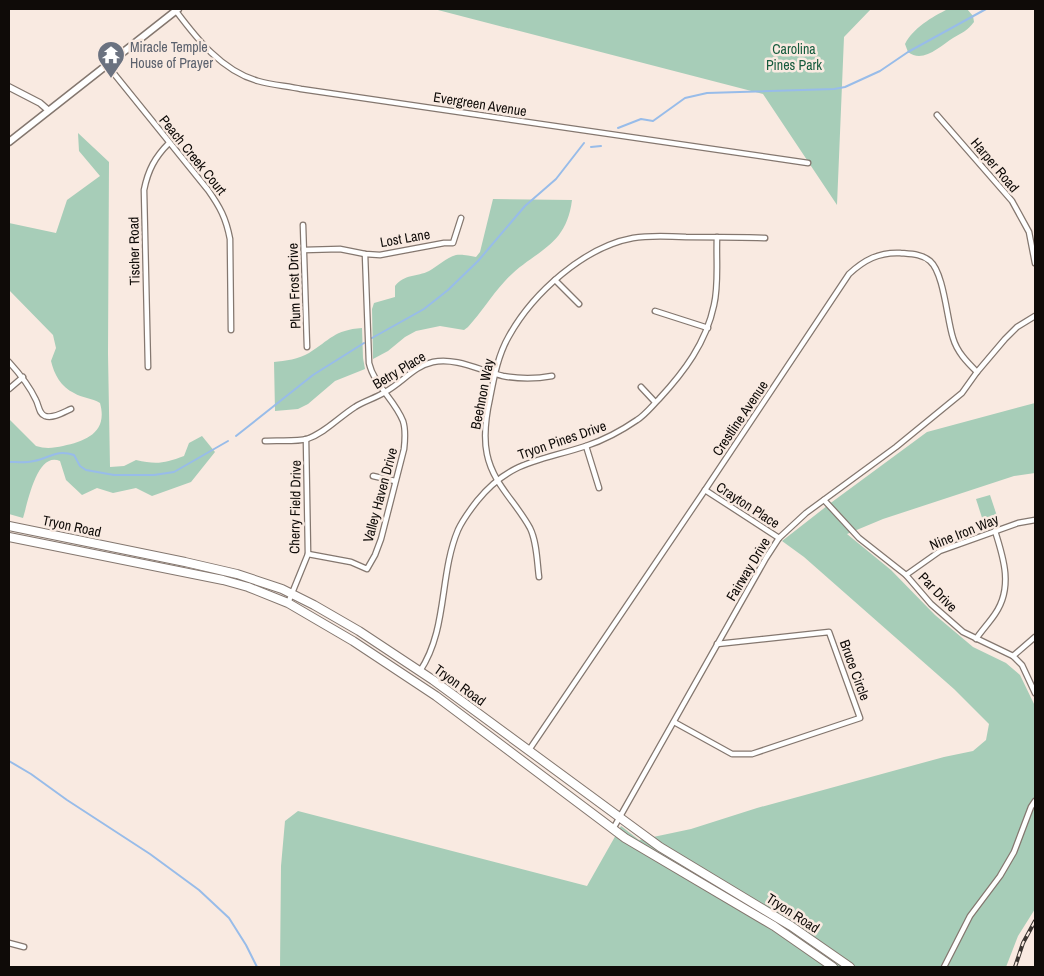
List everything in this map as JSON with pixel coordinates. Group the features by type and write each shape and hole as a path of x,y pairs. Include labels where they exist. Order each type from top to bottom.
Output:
{"main road":[{"path":"9,142 177,10"},
{"name":"Tryon Road","path":"9,526 212,568 292,593 342,621 420,671 660,847 791,926 850,967"},
{"name":"Tryon Road","path":"9,537 223,580 254,589 288,603 353,641 436,696 613,830 769,923 833,967"}],"street":[{"name":"Evergreen Avenue","path":"177,10 201,43 237,71 256,80 301,89 808,163"},
{"name":"Peach Creek Court","path":"107,65 221,208 228,225 232,330"},
{"path":"9,87 40,103 48,110"},
{"name":"Harper Road","path":"937,115 1012,201 1029,232 1035,263"},
{"name":"Tischer Road","path":"148,367 144,190 147,175 152,164 158,154 169,143"},
{"name":"Lost Lane","path":"304,250 340,249 380,255 444,243 454,243 461,218"},
{"name":"Plum Frost Drive","path":"303,225 307,347"},
{"name":"Beehnon Way","path":"539,577 531,530 496,480 488,461 485,440 487,415 499,359 508,337 520,318 555,280 571,267 608,245 633,238 652,236 765,238"},
{"name":"Tryon Pines Drive","path":"420,671 430,653 437,634 449,561 458,529 467,513 496,480 516,468 611,436 638,419 655,402 688,365 708,328 714,304 717,237"},
{"name":"Crestline Avenue","path":"529,750 849,274 868,258 881,254 898,253 924,257 932,262 937,273 957,349 977,372"},
{"name":"Valley Haven Drive","path":"308,554 351,562 367,569 381,539 404,448 403,421 372,373 369,363 365,254"},
{"path":"555,280 579,304"},
{"path":"655,311 708,328"},
{"name":"Fairway Drive","path":"613,830 717,644 779,538 806,514 896,447 962,393 977,372 1017,327 1035,316"},
{"name":"Betry Place","path":"265,441 306,439 331,425 354,407 385,393 425,364 446,360 495,374 520,378 539,379 552,376"},
{"path":"9,362 31,389 40,413 51,417 71,409"},
{"path":"9,389 23,377"},
{"path":"641,388 655,402"},
{"name":"Cherry Field Drive","path":"288,603 308,554 306,439"},
{"path":"586,446 599,488"},
{"path":"373,476 395,482"},
{"name":"Crayton Place","path":"705,490 779,538"},
{"name":"Par Drive","path":"824,500 859,538 906,575 931,604 963,632 1013,656"},
{"name":"Nine Iron Way","path":"906,575 940,552 1018,523 1035,520"},
{"path":"976,639 996,613 1006,588 1003,557 996,531"},
{"name":"Bruce Circle","path":"674,722 732,754 752,754 860,718 829,632 717,644"},
{"path":"1035,637 1013,656 1022,665 1035,693"},
{"path":"944,967 970,916 1000,876 1014,852 1035,801"},
{"path":"9,943 24,947"}],"green space":[{"name":"Carolina Pines Park","path":"434,9 871,9 844,37 837,205 763,94"},
{"path":"948,9 967,9 973,16 974,22 965,31 925,55 914,55 908,52 905,44 908,38 929,19"},
{"path":"78,133 109,162 108,354 110,467 124,466 136,460 155,463 166,462 184,456 189,443 202,436 215,452 191,482 152,496 136,488 113,493 97,488 82,495 66,480 60,461 52,460 45,463 35,480 23,518 9,514 9,419 36,446 46,448 72,444 87,438 94,434 101,421 100,403 77,395 65,387 59,380 51,361 56,348 53,335 9,290 9,223 56,233 67,200 100,176 79,151"},
{"path":"493,199 572,200 569,216 556,239 505,281 468,327 464,330 440,326 416,331 373,359 372,309 374,303 395,297 395,286 402,279 429,271 452,256 476,257 480,252"},
{"path":"362,328 365,369 335,381 308,404 298,409 275,411 274,362 301,357 338,333"},
{"path":"1035,403 1035,473 1014,476 883,519 847,534 891,570 935,615 973,647 1006,663 1020,675 1035,706 1035,909 1018,936 1006,967 280,967 281,866 285,821 298,811 587,886 621,826 639,840 691,829 757,808 944,757 973,751 986,740 989,724 954,689 804,557 782,541 927,432"},
{"path":"990,495 998,519 984,524 976,499"}],"waterway":[{"path":"618,128 641,119 653,121 685,98 707,93 834,89 845,87 880,71 908,52 986,9"},
{"path":"372,338 424,309 448,290 478,261 525,206 556,179 584,143"},
{"path":"591,147 601,146"},
{"path":"236,436 313,375 364,343"},
{"path":"9,462 31,462 58,453 68,453 74,455 80,466 86,470 114,475 154,475 174,472 228,441"},
{"path":"9,761 150,854 199,890 229,918 257,967"}],"railway":[{"path":"1015,967 1023,943 1035,921"}],"place":[{"name":"Miracle Temple House of Prayer","path":"111,79"}]}
